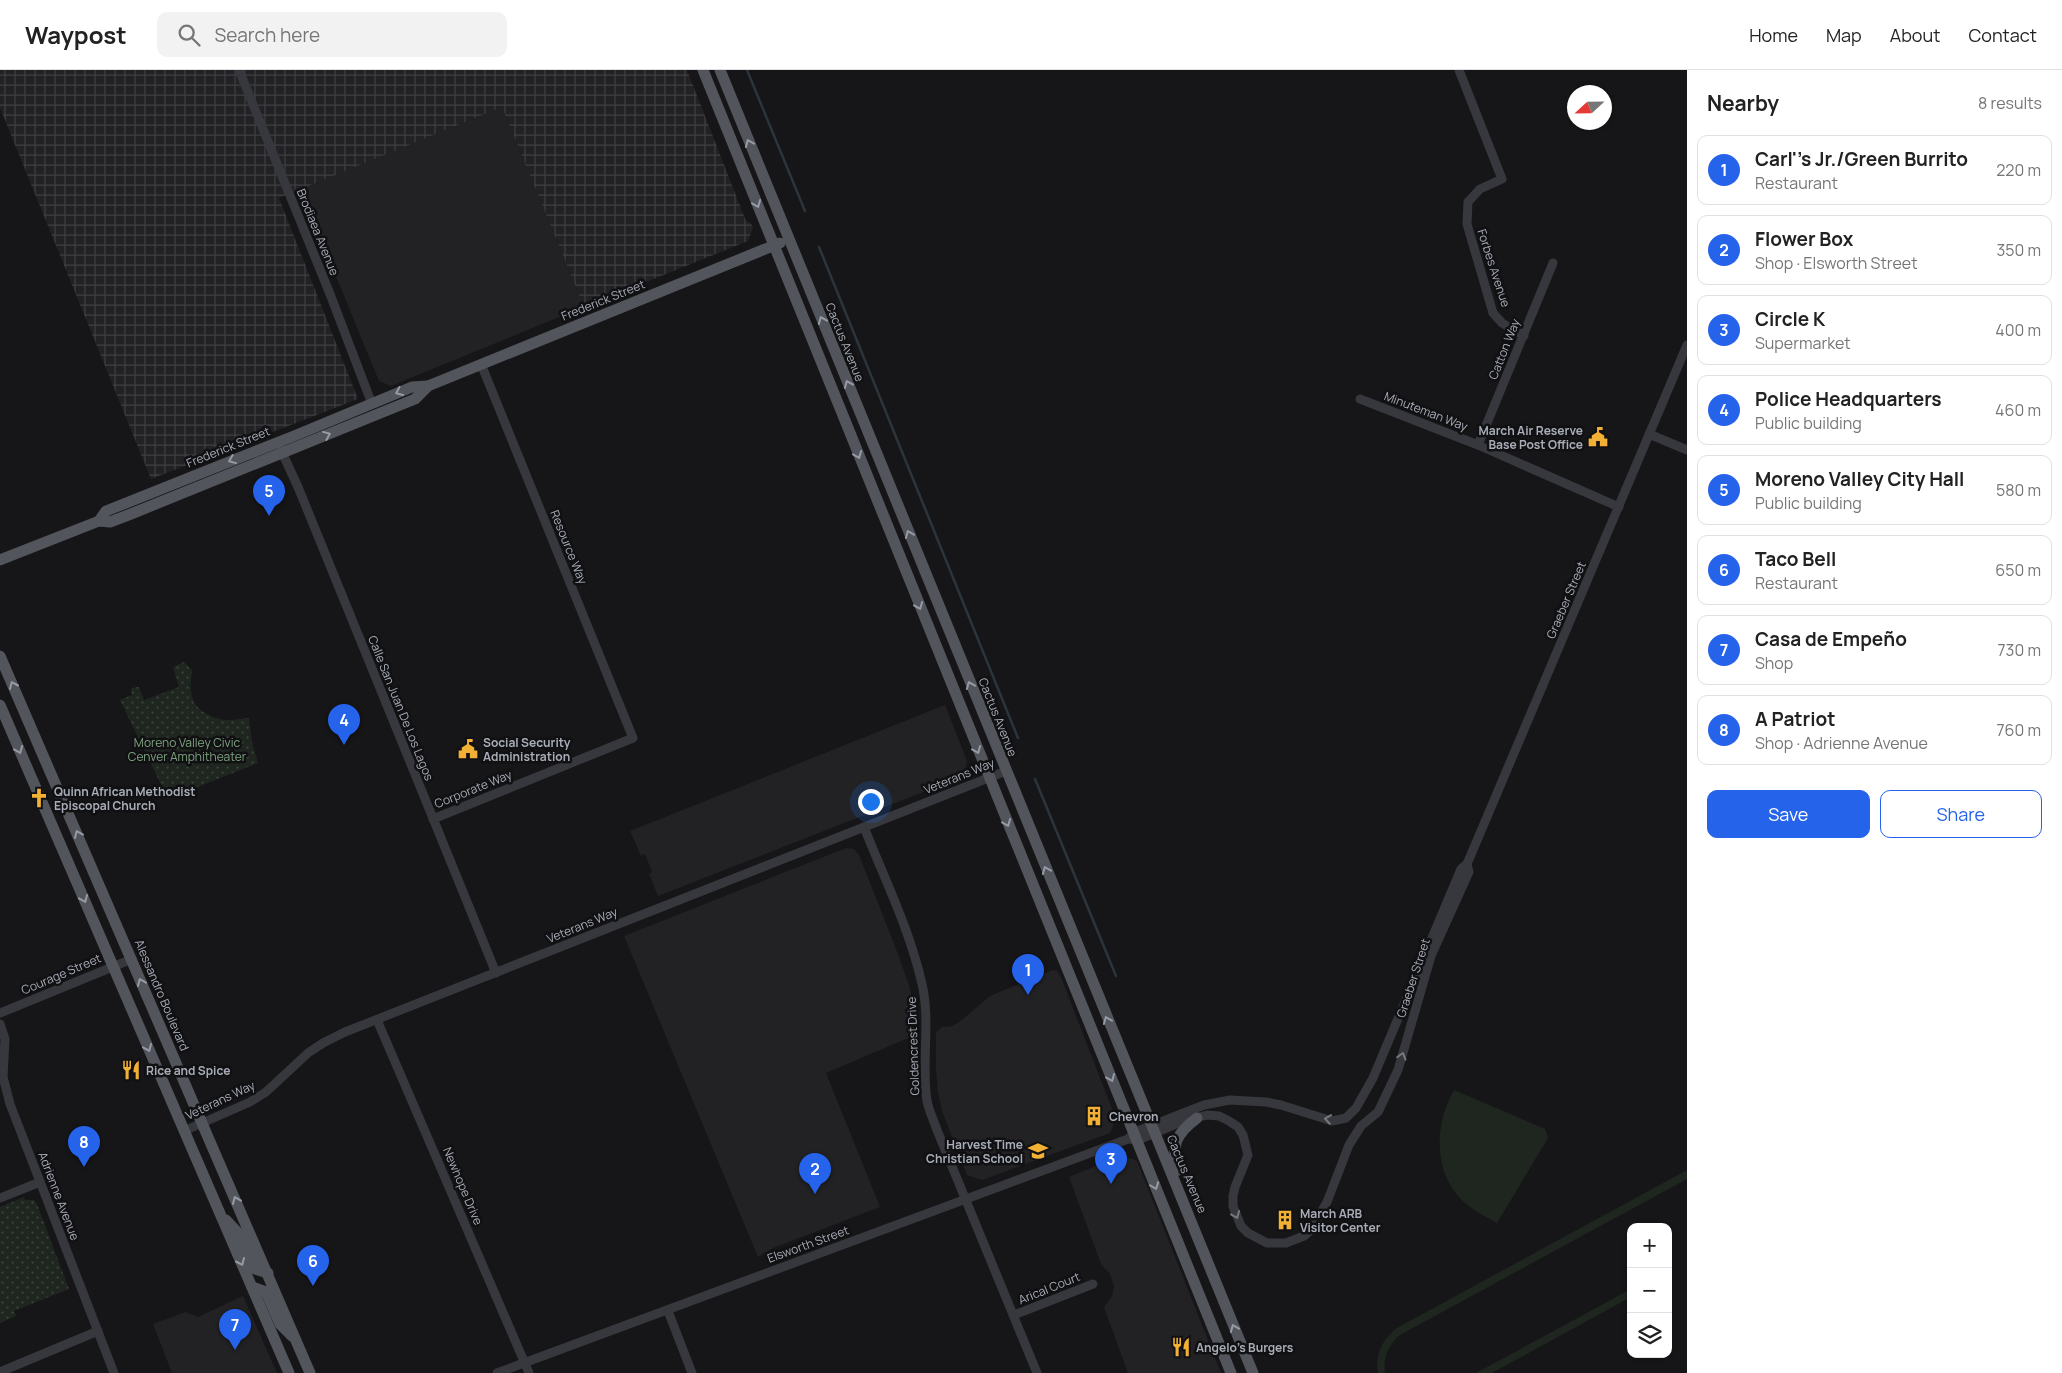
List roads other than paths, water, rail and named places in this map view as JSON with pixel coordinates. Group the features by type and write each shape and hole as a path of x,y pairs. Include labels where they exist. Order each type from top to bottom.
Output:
{"main road":[{"path":"703,70 988,778 1231,1373"},
{"name":"Cactus Avenue","path":"720,70 1253,1373"},
{"name":"Frederick Street","path":"99,521 106,511 199,473 280,448 415,399 428,386 788,239"},
{"name":"Frederick Street","path":"0,560 99,521 110,522 131,514 280,448 412,386 428,386"},
{"path":"131,514 135,506 192,482 198,478 199,473"},
{"name":"Alessandro Boulevard","path":"0,656 310,1373"},
{"path":"0,705 288,1373"},
{"path":"1188,1213 1182,1177 1174,1158 1174,1151 1182,1129 1196,1118"},
{"path":"218,1211 241,1236 255,1269 268,1273"},
{"path":"252,1287 266,1292 280,1324 296,1341"}],"street":[{"name":"Brodiaea Avenue","path":"239,70 330,294 372,404"},
{"name":"Forbes Avenue","path":"1459,70 1502,179 1480,190 1468,202 1467,224 1494,313 1502,323 1524,336"},
{"name":"Catton Way","path":"1478,445 1553,263"},
{"name":"Graeber Street","path":"1153,1129 1204,1105 1230,1100 1266,1102 1332,1121 1346,1118 1352,1113 1364,1094 1461,869 1466,864 1687,345"},
{"name":"Resource Way","path":"481,364 633,738"},
{"name":"Minuteman Way","path":"1360,399 1478,445 1619,508"},
{"path":"1649,434 1687,450"},
{"name":"Calle San Juan De Los Lagos","path":"280,448 302,496 496,972"},
{"name":"Corporate Way","path":"433,819 633,738"},
{"name":"Veterans Way","path":"184,1131 250,1102 266,1092 308,1053 323,1043 496,972 1006,771"},
{"name":"Goldencrest Drive","path":"864,827 907,935 922,984 926,1010 925,1068 928,1102 965,1199 1037,1373"},
{"name":"Graeber Street","path":"1241,1132 1248,1156 1233,1196 1236,1217 1248,1233 1256,1239 1267,1243 1295,1241 1311,1230 1327,1202 1349,1144 1361,1126 1378,1112 1384,1101 1398,1070 1431,956 1469,872 1466,864"},
{"name":"Courage Street","path":"0,1013 132,959"},
{"name":"Newhope Drive","path":"377,1020 529,1373"},
{"name":"Adrienne Avenue","path":"0,1024 5,1039 2,1066 5,1090 114,1373"},
{"path":"1153,1129 1208,1115 1219,1116 1238,1127 1254,1144"},
{"name":"Elsworth Street","path":"497,1373 668,1311 1153,1129"},
{"path":"0,1198 40,1182"},
{"name":"Arical Court","path":"1014,1315 1093,1284"},
{"path":"668,1311 692,1373"},
{"path":"0,1372 98,1331"}],"waterway":[{"path":"747,70 805,211"},
{"path":"819,247 1018,738"},
{"path":"1035,779 1116,976"}],"place":[{"name":"March Air Reserve Base Post Office","path":"1598,437"},
{"name":"Moreno Valley City Hall","path":"269,516"},
{"name":"Police Headquarters","path":"344,745"},
{"name":"Social Security Administration","path":"468,749"},
{"name":"Quinn African Methodist Episcopal Church","path":"39,798"},
{"name":"Carl''s Jr./Green Burrito","path":"1028,995"},
{"name":"Rice and Spice","path":"131,1070"},
{"name":"Chevron","path":"1094,1116"},
{"name":"Harvest Time Christian School","path":"1038,1151"},
{"name":"A Patriot","path":"84,1167"},
{"name":"Circle K","path":"1111,1184"},
{"name":"Flower Box","path":"815,1194"},
{"name":"March ARB Visitor Center","path":"1285,1220"},
{"name":"Taco Bell","path":"313,1286"},
{"name":"Angelo's Burgers","path":"1181,1347"},
{"name":"Casa de Empeño","path":"235,1350"}],"park label":[{"name":"Moreno Valley Civic Cenver Amphitheater","path":"187,749"}]}
